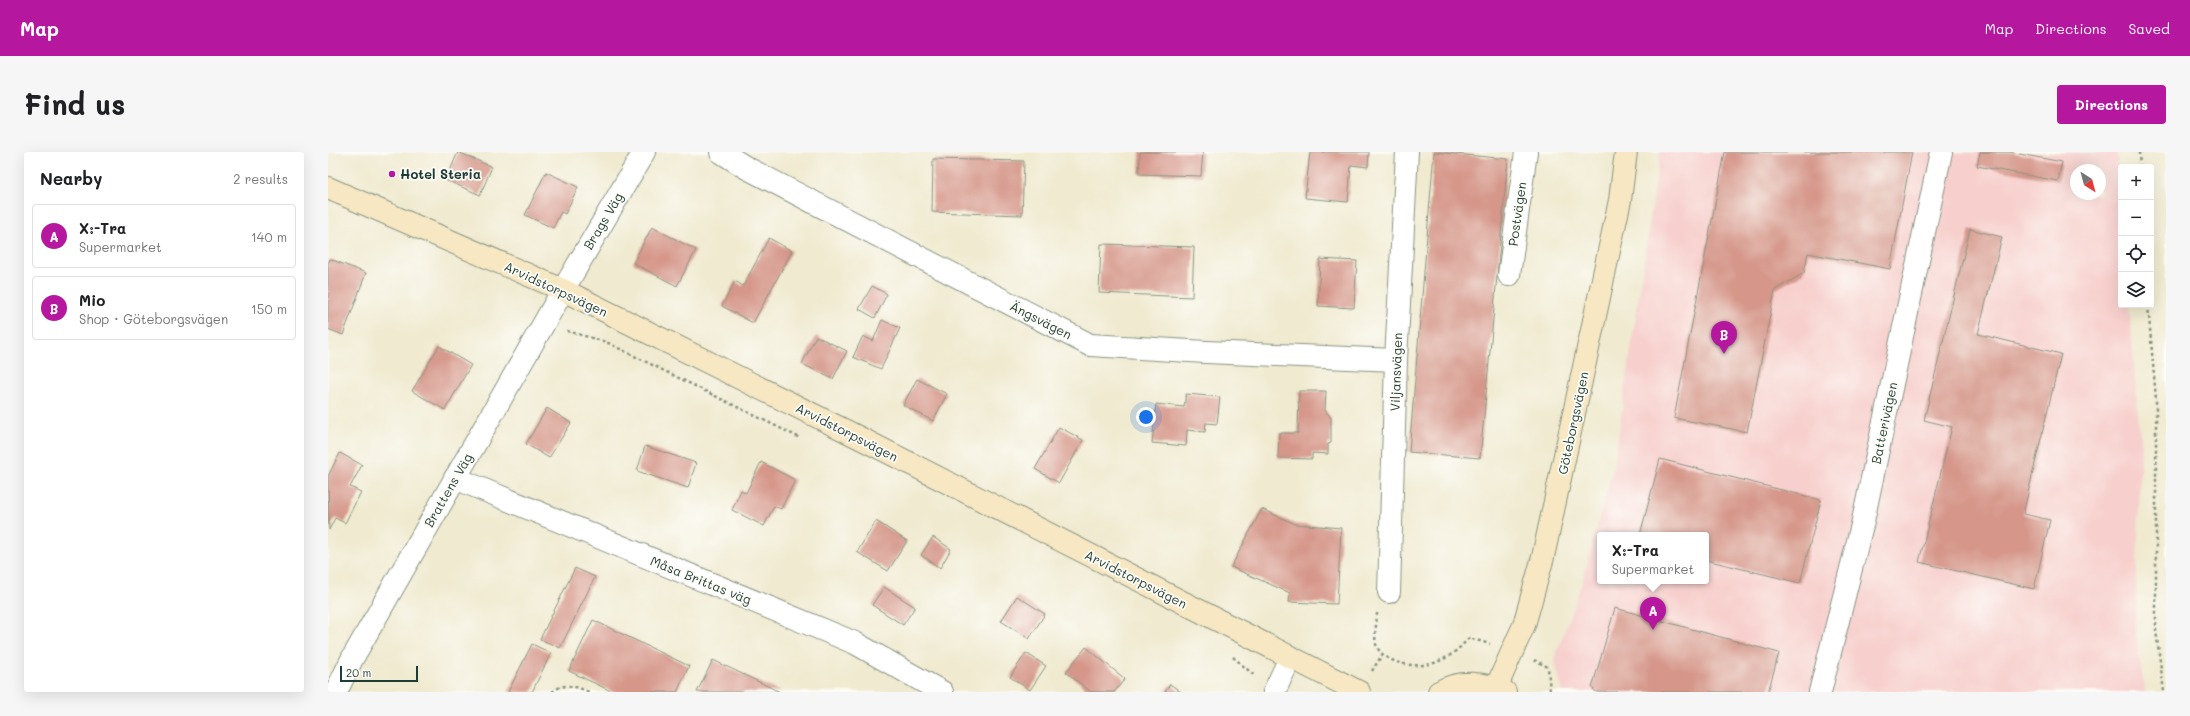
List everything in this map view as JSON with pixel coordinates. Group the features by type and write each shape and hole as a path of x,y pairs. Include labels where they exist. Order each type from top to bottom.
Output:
{"street":[{"name":"Brags Väg","path":"563,290 644,152"},
{"name":"Ängsvägen","path":"721,152 745,167 1090,345 1206,352 1396,360"},
{"name":"Viljansvägen","path":"1389,592 1396,360 1407,152"},
{"name":"Postvägen","path":"1509,276 1526,152"},
{"name":"Göteborgsvägen","path":"1501,690 1524,625 1543,557 1620,200 1626,152"},
{"name":"Batterivägen","path":"1820,692 1863,521 1940,152"},
{"name":"Arvidstorpsvägen","path":"328,188 563,290 866,441 1359,692"},
{"name":"Brattens Väg","path":"336,692 352,659 563,290"},
{"name":"Måsa Brittas väg","path":"455,478 855,643 942,692"},
{"path":"1275,690 1290,658"},
{"path":"1439,692 1463,684 1485,684 1501,690"}],"path":[{"path":"2139,152 2140,164"},
{"path":"2148,308 2156,399 2156,630 2164,692"},
{"path":"544,324 606,342 806,441"},
{"path":"1382,655 1376,645 1378,605 1389,592"},
{"path":"1231,655 1252,674 1275,690"},
{"path":"552,692 566,685 575,686 589,692"}],"shaded area":[{"path":"1660,152 2117,153 2118,308 2129,308 2141,449 2135,630 2145,692 1563,692 1554,659 1582,583 1614,464"}],"building":[{"path":"458,152 492,167 480,195 446,180"},
{"path":"1140,152 1203,152 1201,176 1139,174"},
{"path":"1310,152 1369,152 1368,167 1351,165 1348,202 1305,198"},
{"path":"1434,152 1508,159 1480,458 1409,452"},
{"path":"1725,152 1912,152 1890,269 1808,253 1804,273 1775,290 1747,432 1674,418"},
{"path":"1980,152 2009,152 2062,162 2058,181 1977,166"},
{"path":"933,159 1024,161 1022,215 932,212"},
{"path":"546,172 578,187 565,214 561,212 553,228 525,215"},
{"path":"652,227 696,250 677,286 633,263"},
{"path":"1970,229 2002,237 1978,334 2061,354 2023,514 2050,520 2034,589 1919,562 1952,427 1924,420"},
{"path":"769,238 792,251 753,323 722,306 735,281 743,286"},
{"path":"1101,244 1194,247 1192,297 1099,293"},
{"path":"330,259 366,273 343,335 328,329 328,264"},
{"path":"1320,259 1357,261 1354,308 1318,306"},
{"path":"872,286 887,294 875,318 859,309"},
{"path":"882,320 900,328 881,369 853,357 863,336 873,341"},
{"path":"816,336 847,351 833,379 802,364"},
{"path":"439,346 471,365 445,410 412,391"},
{"path":"917,379 947,394 933,421 903,405"},
{"path":"1299,391 1326,391 1325,410 1331,418 1331,443 1328,444 1328,454 1312,453 1312,459 1278,458 1279,433 1298,433"},
{"path":"1186,394 1220,397 1217,424 1206,423 1205,432 1187,430 1186,446 1152,443 1156,404 1184,407"},
{"path":"547,408 571,423 549,458 526,444"},
{"path":"1059,427 1083,440 1059,483 1035,469"},
{"path":"645,446 696,463 688,488 637,471"},
{"path":"340,453 362,465 350,487 361,492 345,523 335,518 329,530 328,476"},
{"path":"1660,459 1821,500 1800,583 1709,561 1709,532 1641,532"},
{"path":"761,462 795,480 781,509 774,506 764,526 732,510 741,490 746,493"},
{"path":"1262,509 1295,524 1341,528 1337,604 1289,602 1290,593 1231,567"},
{"path":"876,521 907,541 888,571 857,552"},
{"path":"933,537 951,549 940,568 921,555"},
{"path":"575,568 595,577 560,648 540,639"},
{"path":"884,587 915,607 903,625 872,605"},
{"path":"1017,596 1045,614 1029,639 1001,621"},
{"path":"1615,608 1779,653 1768,692 1596,692 1592,688"},
{"path":"593,620 689,666 677,692 613,692 569,671"},
{"path":"532,644 551,653 532,692 508,692"},
{"path":"1086,647 1125,679 1114,692 1091,692 1066,672"},
{"path":"1026,653 1046,666 1030,690 1010,677"},
{"path":"713,660 780,692 697,692"},
{"path":"1170,684 1181,692 1165,692"}],"place":[{"name":"Hotel Steria","path":"392,174"},
{"name":"Mio","path":"1724,354"},
{"name":"X:-Tra","path":"1653,630"}]}
